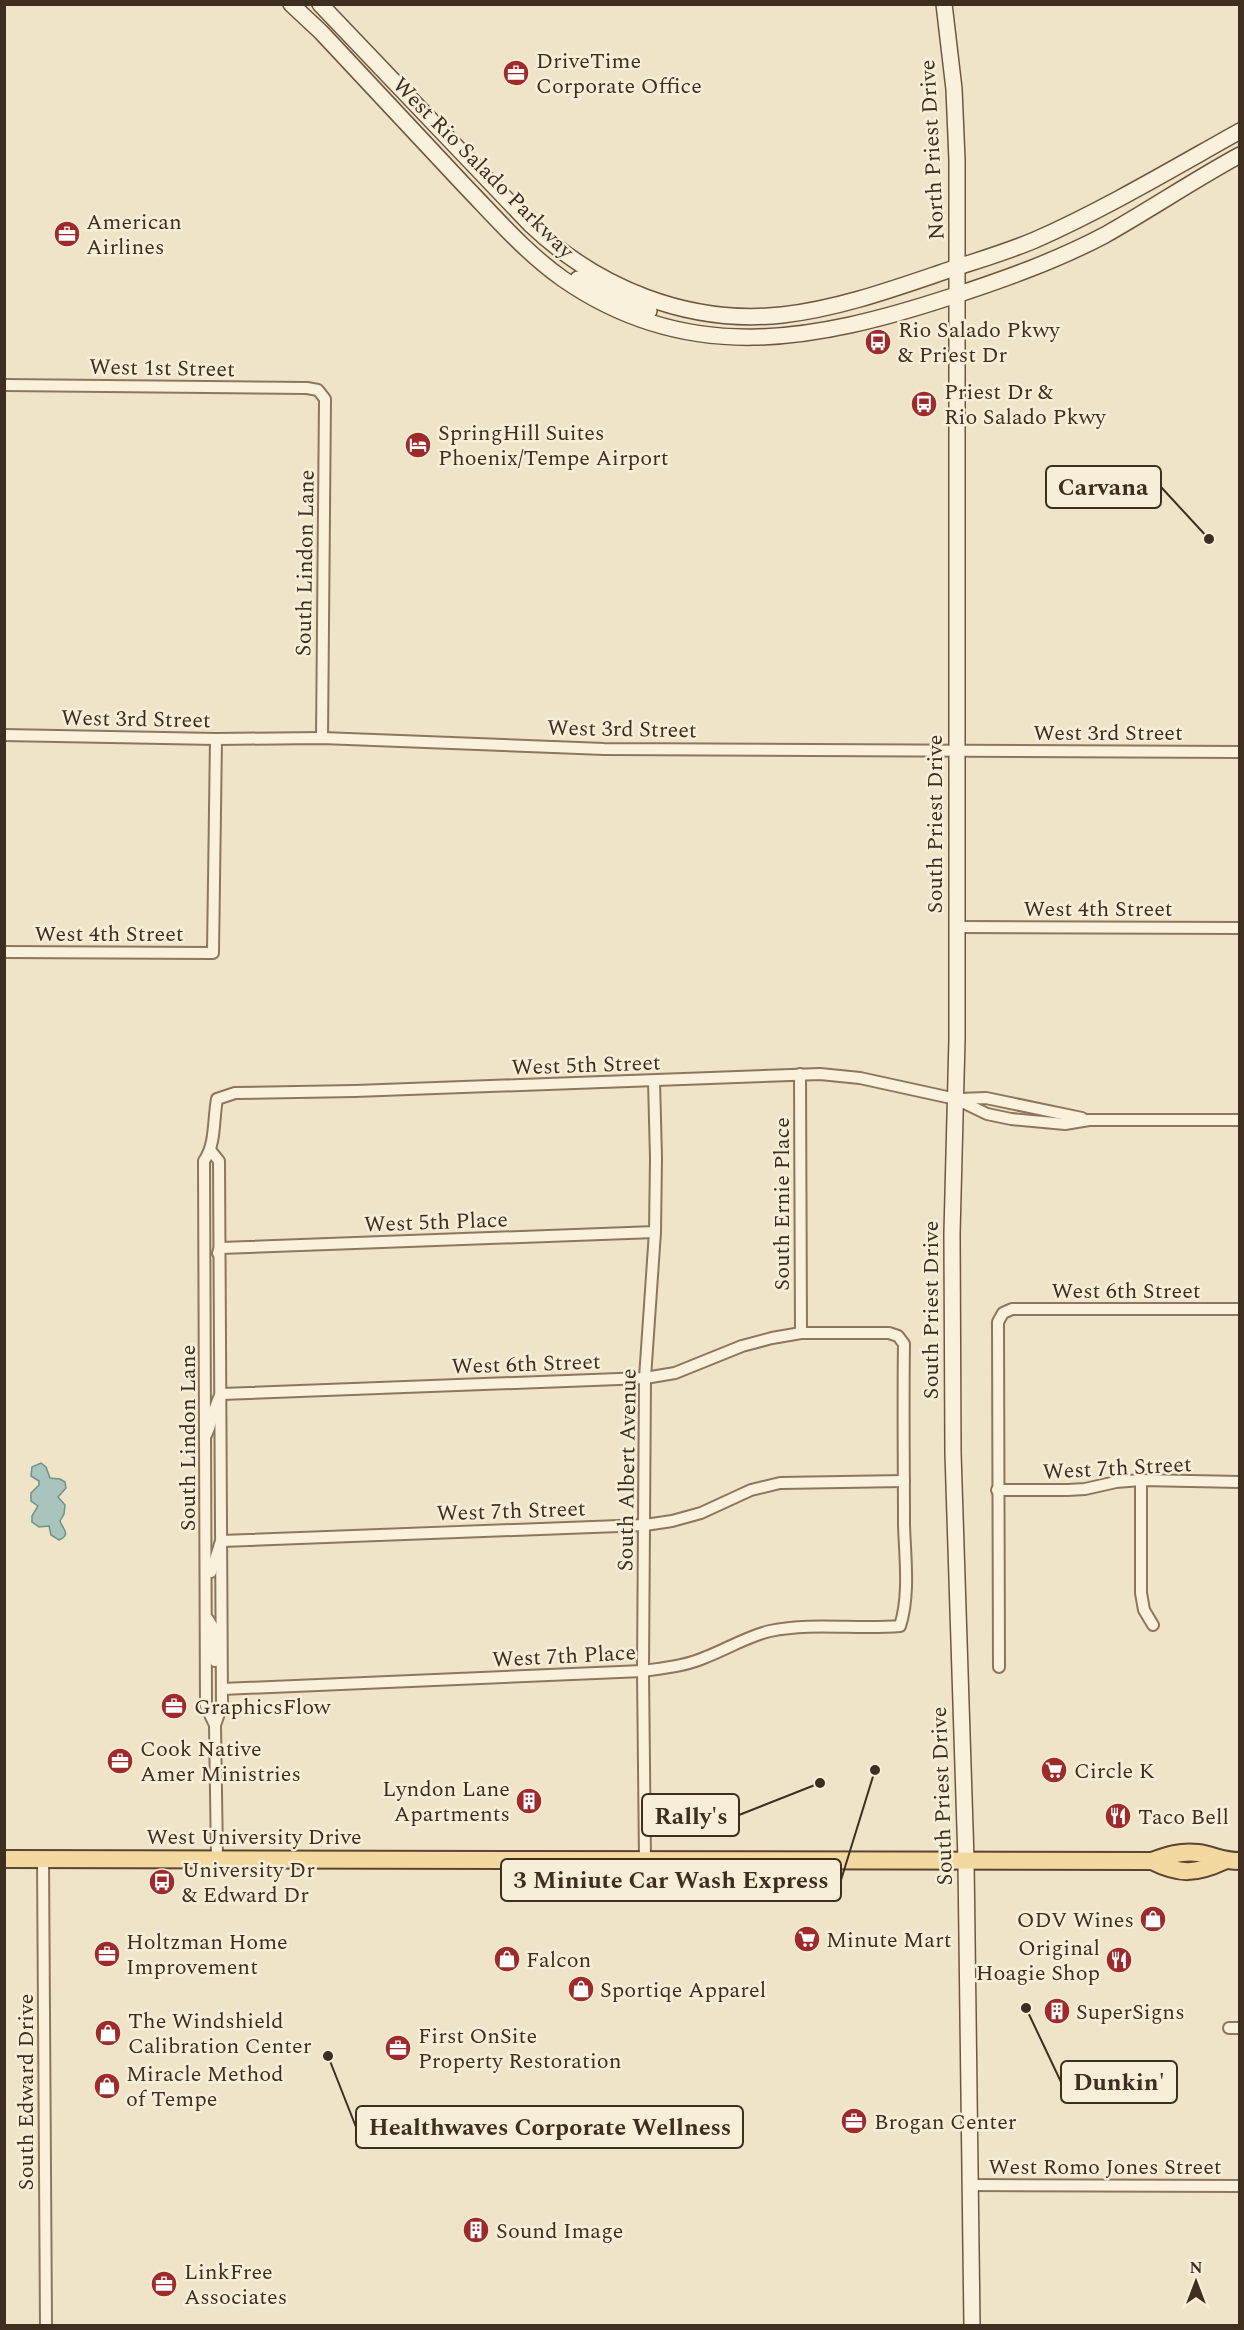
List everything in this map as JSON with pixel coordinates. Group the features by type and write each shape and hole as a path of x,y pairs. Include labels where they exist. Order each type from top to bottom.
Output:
{"main road":[{"name":"West Rio Salado Parkway","path":"291,4 331,42 500,223 536,257 562,278 603,304 683,332 727,337 773,337 834,329 958,294 1057,257 1104,235 1239,155"},
{"name":"West Rio Salado Parkway","path":"320,4 530,224 565,255 618,286 672,307 727,315 782,315 863,297 1015,248 1071,222 1239,131"},
{"name":"North Priest Drive","path":"944,4 954,89 958,294"},
{"path":"331,42 349,49 379,79 396,83"},
{"path":"562,278 579,279 645,310 654,312 672,307"},
{"name":"South Priest Drive","path":"958,294 956,1099 952,1233 953,1453 966,1860 972,2325"},
{"name":"West University Drive","path":"4,1859 1152,1861 1173,1852 1182,1852 1199,1853 1232,1861"}],"street":[{"name":"West 1st Street","path":"4,385 307,388 318,390"},
{"name":"South Lindon Lane","path":"318,390 325,399 322,738"},
{"name":"West 3rd Street","path":"4,735 216,739 322,738 604,749 1239,752"},
{"name":"West 4th Street","path":"4,952 213,953 216,739"},
{"name":"West 4th Street","path":"957,927 1239,928"},
{"name":"West 5th Street","path":"217,1099 235,1093 654,1081 800,1074 860,1078 956,1099 987,1114 1011,1119 1065,1124 1089,1120 1239,1120"},
{"name":"South Ernie Place","path":"800,1074 801,1333"},
{"name":"South Albert Avenue","path":"645,1860 642,1671 645,1377 654,1232 656,1158 654,1081"},
{"name":"West 5th Street","path":"956,1099 986,1098 1089,1120"},
{"name":"South Lindon Lane","path":"215,1725 206,1706 204,1161 212,1151 213,1120 217,1099"},
{"name":"South Lindon Lane","path":"212,1151 219,1161 220,1248 222,1705 215,1725 217,1858"},
{"name":"West 5th Place","path":"220,1248 654,1232"},
{"path":"205,1293 220,1248"},
{"name":"West 6th Street","path":"997,1490 998,1322 1004,1313 1012,1309 1239,1309"},
{"name":"West 6th Street","path":"221,1394 645,1377 675,1373 742,1346 801,1333 888,1333 898,1336"},
{"name":"South Priest Drive","path":"898,1336 904,1344 904,1602 900,1626"},
{"path":"206,1435 211,1427 215,1405 221,1394"},
{"path":"1141,1480 1141,1593 1144,1610 1153,1625"},
{"name":"West 7th Street","path":"997,1490 1085,1489 1116,1482 1141,1480 1239,1482"},
{"name":"West 7th Street","path":"221,1542 645,1524 672,1521 700,1512 751,1490 780,1483 904,1481"},
{"path":"997,1490 999,1667"},
{"path":"207,1581 221,1542"},
{"path":"207,1618 212,1622 214,1629 215,1679 222,1689"},
{"name":"West 7th Place","path":"222,1689 642,1671 675,1667 705,1658 769,1631 805,1627 900,1626"},
{"name":"South Edward Drive","path":"43,1858 46,2325"},
{"name":"West Romo Jones Street","path":"971,2185 1239,2186"}],"water":[{"path":"41,1463 46,1467 50,1478 65,1482 66,1488 58,1497 65,1505 60,1521 66,1534 59,1540 51,1535 49,1526 39,1527 32,1522 32,1516 38,1506 31,1501 31,1493 39,1485 39,1481 31,1476 32,1467"}],"place":[{"name":"DriveTime Corporate Office","path":"516,73"},
{"name":"American Airlines","path":"67,234"},
{"name":"Rio Salado Pkwy & Priest Dr","path":"878,342"},
{"name":"Priest Dr & Rio Salado Pkwy","path":"924,404"},
{"name":"SpringHill Suites Phoenix/Tempe Airport","path":"418,445"},
{"name":"Carvana","path":"1209,539"},
{"name":"GraphicsFlow","path":"174,1706"},
{"name":"Cook Native Amer Ministries","path":"120,1761"},
{"name":"3 Miniute Car Wash Express","path":"875,1770"},
{"name":"Circle K","path":"1054,1770"},
{"name":"Rally's","path":"820,1783"},
{"name":"Lyndon Lane Apartments","path":"529,1801"},
{"name":"Taco Bell","path":"1118,1816"},
{"name":"University Dr & Edward Dr","path":"162,1882"},
{"name":"ODV Wines","path":"1153,1919"},
{"name":"Minute Mart","path":"807,1939"},
{"name":"Holtzman Home Improvement","path":"107,1954"},
{"name":"Falcon","path":"507,1959"},
{"name":"Original Hoagie Shop","path":"1119,1960"},
{"name":"Sportiqe Apparel","path":"581,1989"},
{"name":"Dunkin'","path":"1026,2008"},
{"name":"SuperSigns","path":"1057,2011"},
{"name":"The Windshield Calibration Center","path":"108,2033"},
{"name":"First OnSite Property Restoration","path":"398,2048"},
{"name":"Healthwaves Corporate Wellness","path":"328,2056"},
{"name":"Miracle Method of Tempe","path":"107,2086"},
{"name":"Brogan Center","path":"854,2121"},
{"name":"Sound Image","path":"476,2230"},
{"name":"LinkFree Associates","path":"164,2284"}]}
